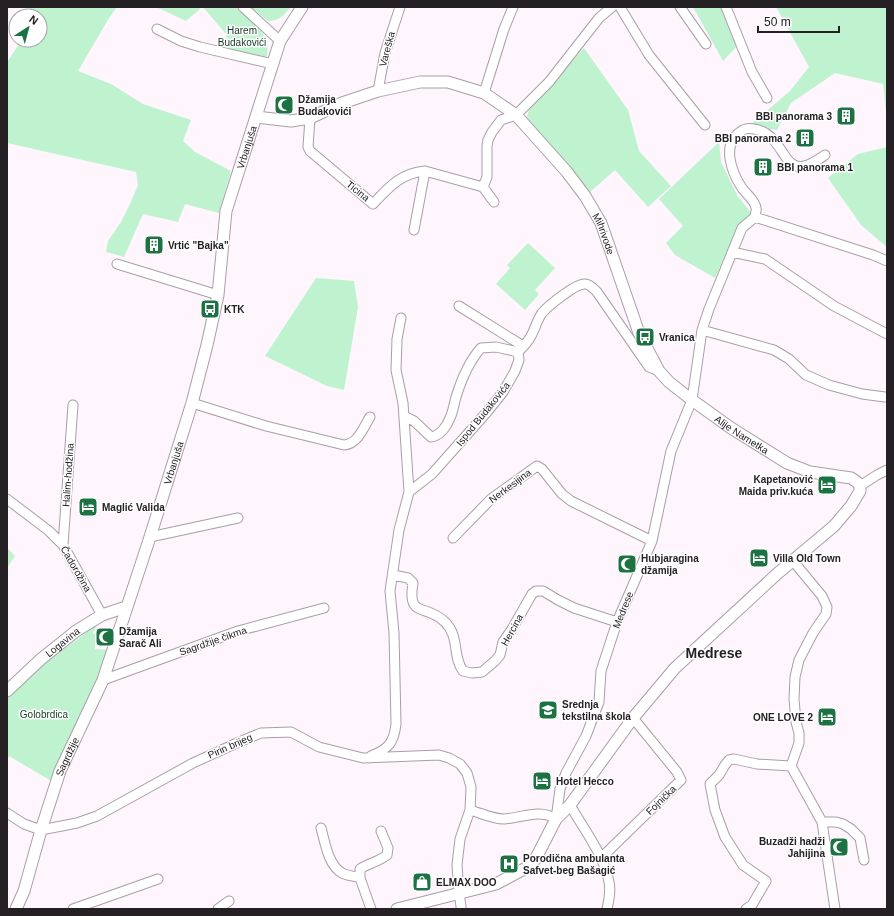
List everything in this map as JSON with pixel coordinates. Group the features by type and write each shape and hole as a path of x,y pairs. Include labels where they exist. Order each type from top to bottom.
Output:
{"street":[{"path":"243,7 280,41"},
{"name":"Vrbanjuša","path":"126,607 192,404 207,345 218,294 226,211 280,41 302,7"},
{"name":"Vareška","path":"378,91 385,53 400,7"},
{"path":"484,93 504,29 513,7"},
{"path":"494,202 483,187 487,177 487,146 492,132 501,120 516,115 548,82 599,18 612,7"},
{"path":"620,7 649,55 704,125"},
{"path":"680,7 706,44"},
{"path":"726,7 752,72 767,98"},
{"path":"157,29 200,47 272,64"},
{"name":"Mihrivode","path":"256,117 291,121 310,118 342,103 378,91 420,82 448,82 484,93 516,115 585,196 601,223 639,333 659,371 669,382 692,400"},
{"name":"Ticina","path":"310,118 308,147 310,152 373,204 389,186 409,173 425,171 483,187"},
{"path":"692,400 702,330 742,228 755,217 756,208 738,181 731,164 729,151 732,143 738,133 750,128 764,131 770,136 788,160 794,165 809,165 825,155"},
{"path":"414,230 425,171"},
{"path":"755,217 873,255 887,261"},
{"path":"732,252 765,259 834,306 887,334"},
{"path":"117,264 218,294"},
{"name":"Mihrivode","path":"521,349 531,336 542,314 574,288 585,284 597,292 649,368 659,371"},
{"path":"459,306 521,349"},
{"path":"363,758 384,750 389,745 395,735 396,724 394,632 390,591 394,575 399,530 409,492 403,402 396,370 397,339 401,318"},
{"path":"702,330 774,350 789,359 806,375 829,385 862,394 884,397"},
{"path":"404,416 414,421 431,437 438,436 450,419 456,396 473,358 481,348 496,347 521,349"},
{"name":"Ispod Budakovića","path":"409,492 432,474 503,392 516,371 521,349"},
{"name":"Alije Nametka","path":"692,400 731,428 787,463 810,472 851,478 860,486"},
{"name":"Medrese","path":"556,819 560,789 566,773 586,736 599,702 601,671 617,622 652,541 671,451 692,400"},
{"path":"192,404 266,426 344,445 349,445 355,442 370,417"},
{"name":"Halim-hodžina","path":"63,545 73,405"},
{"name":"Nerkesijina","path":"453,538 490,500 537,466 542,469 562,494 571,501 652,541"},
{"path":"397,909 496,884 526,868 535,860 556,819 570,805 633,718 675,668 778,573 834,526 856,498 860,491 860,486 887,470"},
{"name":"Čadordžina","path":"7,499 49,531 63,545 102,614"},
{"path":"150,537 238,518"},
{"path":"793,561 822,596 827,607 826,614 810,637 799,660 795,677 794,699 799,743 791,766 822,822 834,909"},
{"name":"Hercina","path":"394,575 408,578 413,583 411,596 412,602 416,608 432,613 445,622 453,632 459,665 463,671 472,673 482,672 500,655 503,642 532,594 536,591 543,591 574,608 617,622"},
{"name":"Logavina","path":"7,691 41,660 76,632 102,614 126,607"},
{"name":"Sagrdžije","path":"16,909 24,891 41,830 60,771 103,680 126,607"},
{"name":"Sagrdžije čikma","path":"103,680 238,631 324,608"},
{"name":"Fojnička","path":"601,858 681,780 678,772 633,718"},
{"name":"Pirin brijeg","path":"41,830 62,827 97,816 193,763 261,733 292,732 319,747 363,758 439,755 460,764 467,773 471,787 470,810 460,839 458,851 458,894 461,909"},
{"path":"746,909 752,905 766,881 743,865 725,837 715,810 710,784 719,775 729,760 734,759 757,764 791,766"},
{"path":"570,805 601,858 609,882 610,897 606,909"},
{"path":"470,810 502,819 543,814 550,815 556,819"},
{"path":"7,813 24,824 41,830"},
{"path":"822,822 836,822 851,829 860,838 864,860"},
{"path":"321,828 327,851 335,867 343,873 360,878"},
{"path":"371,909 360,878 360,870 367,864 381,860 387,855 388,848 381,831"},
{"path":"73,909 158,879"},
{"path":"218,909 229,901"}],"green space":[{"path":"117,7 78,71 111,84 143,104 191,120 183,141 195,152 231,171 219,213 185,204 178,222 143,214 124,257 106,252 108,241 121,222 138,185 136,172 7,143 7,62 17,48 48,48 48,8 30,8"},
{"path":"156,7 199,7 200,9 186,21"},
{"name":"Harem Budakovići","path":"203,7 236,7 263,34 266,39 267,58 227,49 226,34"},
{"name":"Harem Budakovići","path":"250,7 291,7 278,19 268,21"},
{"path":"693,7 723,7 738,45 723,61"},
{"path":"776,7 887,7 887,120 883,84 835,73 791,103 777,130 749,126 790,91 809,67"},
{"path":"584,48 628,110 639,151 671,186 648,207 615,170 590,192 531,124 527,117 529,109"},
{"path":"719,142 721,162 737,195 751,213 738,226 715,278 675,255 666,243 683,226 659,199"},
{"path":"887,147 887,247 861,225 828,178 858,154"},
{"path":"528,243 555,268 535,290 539,294 525,310 496,284 510,268 507,265"},
{"path":"316,278 354,281 358,307 344,390 327,386 265,356"},
{"path":"7,548 15,556 7,568"},
{"name":"Golobrdica","path":"96,625 95,631 93,631 95,634 95,649 110,650 110,656 53,782 9,756 7,759 7,698 32,673"}],"place":[{"name":"Džamija Budakovići","path":"284,105"},
{"name":"BBI panorama 3","path":"846,116"},
{"name":"BBI panorama 2","path":"805,138"},
{"name":"BBI panorama 1","path":"763,167"},
{"name":"Vrtić \"Bajka\"","path":"154,245"},
{"name":"KTK","path":"210,309"},
{"name":"Vranica","path":"645,337"},
{"name":"Kapetanović Maida priv.kuća","path":"827,485"},
{"name":"Maglić Valida","path":"88,507"},
{"name":"Villa Old Town","path":"759,558"},
{"name":"Hubjaragina džamija","path":"627,564"},
{"name":"Džamija Sarač Ali","path":"105,637"},
{"name":"Srednja tekstilna škola","path":"548,710"},
{"name":"ONE LOVE 2","path":"827,717"},
{"name":"Hotel Hecco","path":"542,781"},
{"name":"Buzadži hadži Jahijina","path":"839,847"},
{"name":"Porodična ambulanta Safvet-beg Bašagić","path":"509,864"},
{"name":"ELMAX DOO","path":"422,882"}],"district":[{"name":"Medrese","path":"714,653"}]}
